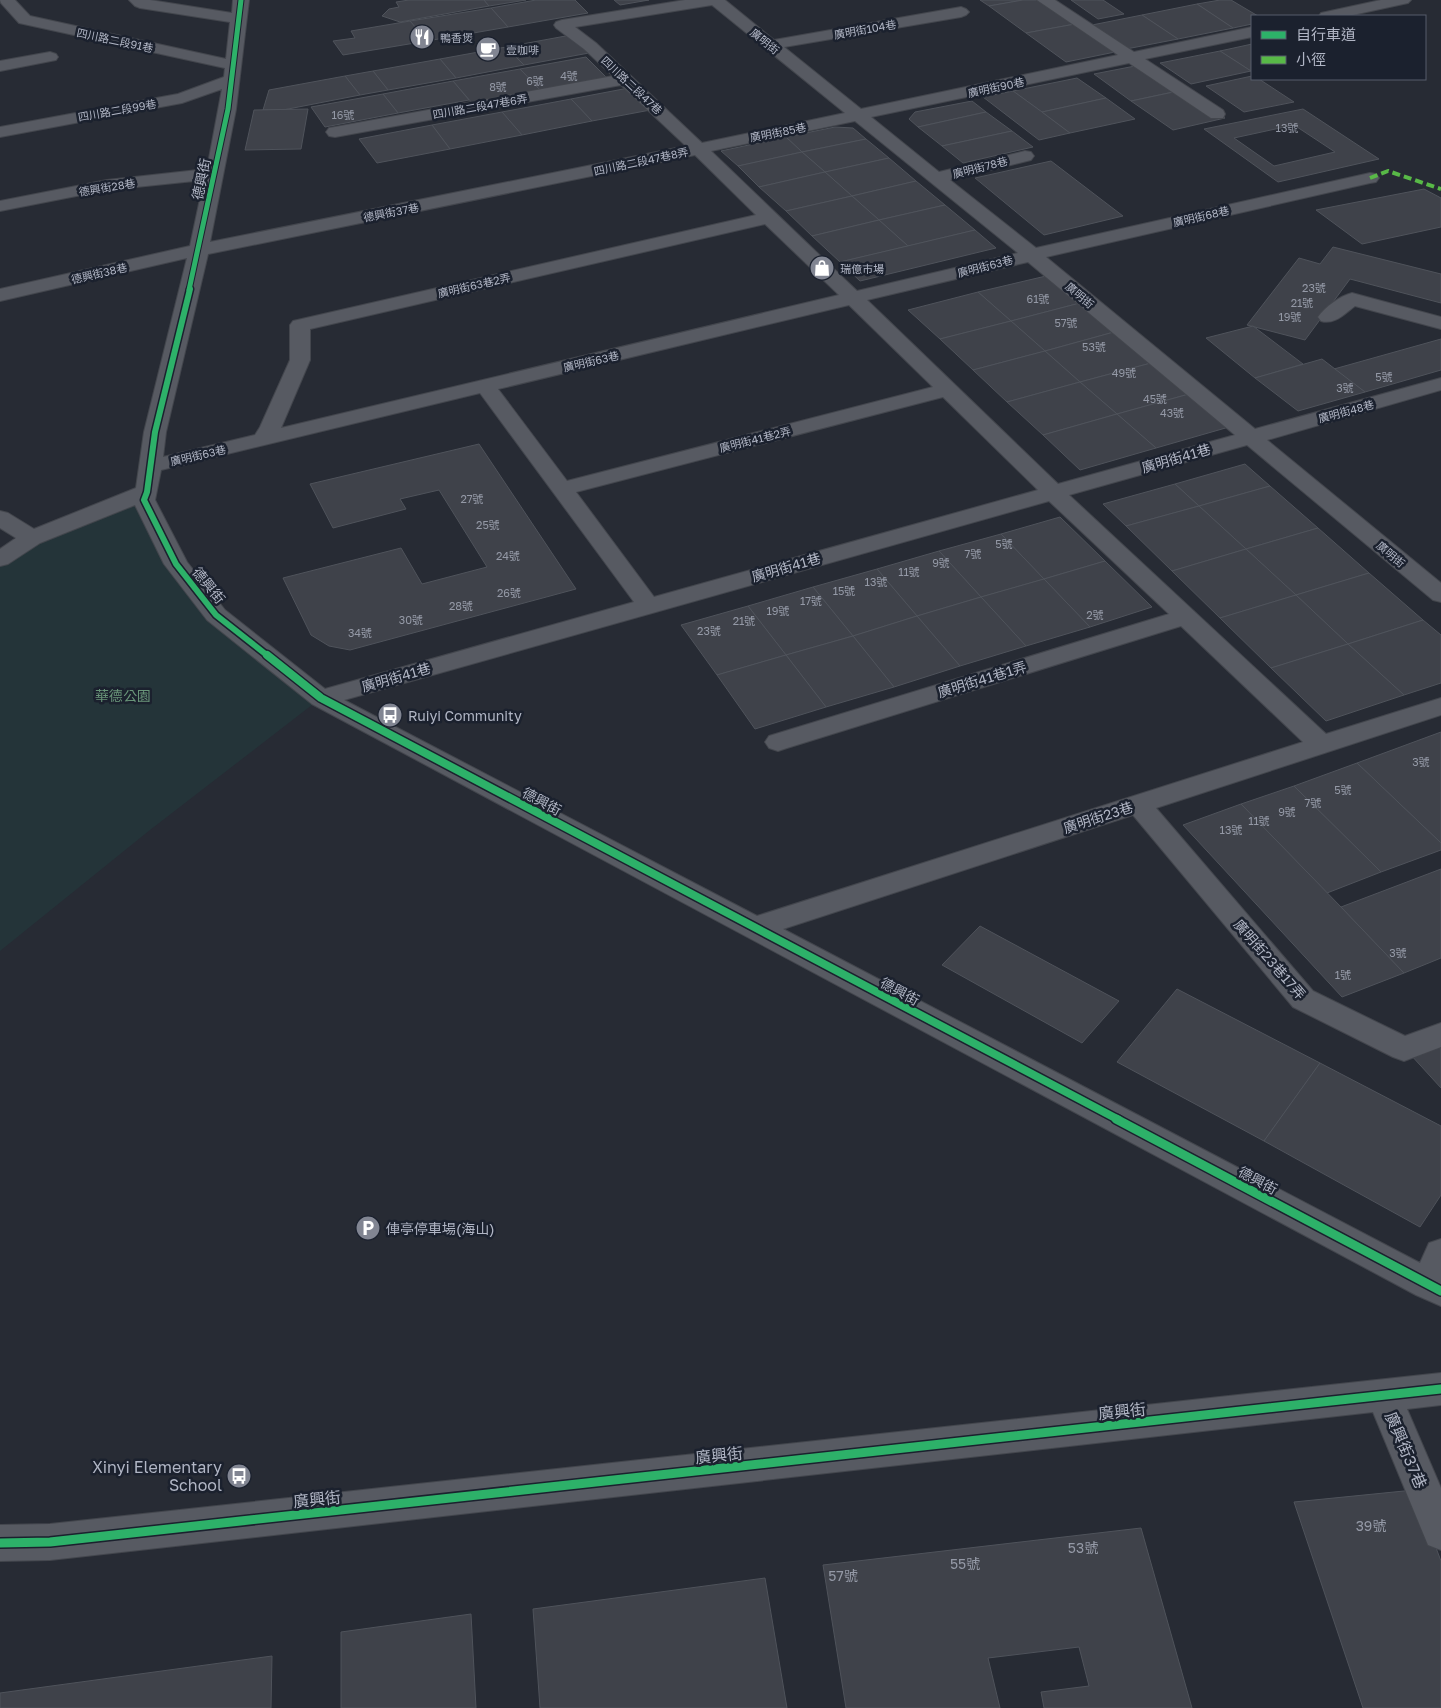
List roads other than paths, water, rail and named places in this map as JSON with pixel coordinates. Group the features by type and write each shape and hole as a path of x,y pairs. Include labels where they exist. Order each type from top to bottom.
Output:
{"street":[{"name":"四川路二段91巷","path":"6,0 25,20 232,72"},
{"path":"137,0 140,3 240,9"},
{"path":"593,6 607,18 714,0"},
{"name":"廣明街","path":"714,0 1032,255 1441,595"},
{"path":"1045,0 1134,57 1217,114"},
{"path":"1332,15 1403,0"},
{"name":"德興街","path":"240,9 228,110 198,250 155,432 148,492 144,500 176,564 216,615 321,698 1435,1288"},
{"name":"廣明街104巷","path":"770,45 961,12"},
{"name":"四川路二段47巷","path":"607,18 562,25 590,46 699,148"},
{"name":"廣明街90巷","path":"858,116 1251,32"},
{"path":"0,66 50,57"},
{"name":"四川路二段99巷","path":"0,132 182,98 232,72"},
{"name":"四川路二段47巷6弄","path":"335,132 625,79"},
{"name":"廣明街85巷","path":"699,148 858,116"},
{"path":"699,148 1053,492 1322,745"},
{"name":"四川路二段47巷8弄","path":"583,174 699,148"},
{"name":"廣明街78巷","path":"935,178 1025,156"},
{"name":"德興街28巷","path":"0,206 107,185 215,174"},
{"name":"德興街37巷","path":"198,250 583,174"},
{"name":"廣明街68巷","path":"1032,255 1370,178"},
{"name":"廣明街63巷2弄","path":"262,440 271,426 300,360 300,324 770,217"},
{"name":"德興街38巷","path":"0,295 198,250"},
{"name":"廣明街63巷","path":"151,466 1032,255"},
{"path":"1328,317 1352,298 1441,323"},
{"name":"廣明街48巷","path":"1251,437 1441,384"},
{"path":"485,386 649,606"},
{"name":"廣明街41巷2弄","path":"562,489 947,390"},
{"name":"廣明街41巷","path":"321,698 1251,437"},
{"path":"0,559 32,538 148,492"},
{"path":"0,518 32,538"},
{"name":"廣明街41巷1弄","path":"778,742 1186,617"},
{"name":"廣明街23巷","path":"754,928 1441,706"},
{"name":"廣明街23巷17弄","path":"1138,804 1302,999 1404,1049 1441,1035"},
{"path":"1435,1288 1441,1253"},
{"name":"廣興街","path":"0,1543 60,1541 1441,1389"},
{"name":"廣興街37巷","path":"1384,1396 1441,1532"}],"place":[{"name":"鴨香煲","path":"422,37"},
{"name":"壹咖啡","path":"488,49"},
{"name":"瑞億市場","path":"822,268"},
{"name":"Ruiyi Community","path":"390,715"},
{"name":"俥亭停車場(海山)","path":"368,1228"},
{"name":"Xinyi Elementary School","path":"239,1476"}],"park label":[{"name":"華德公園","path":"123,695"}]}
